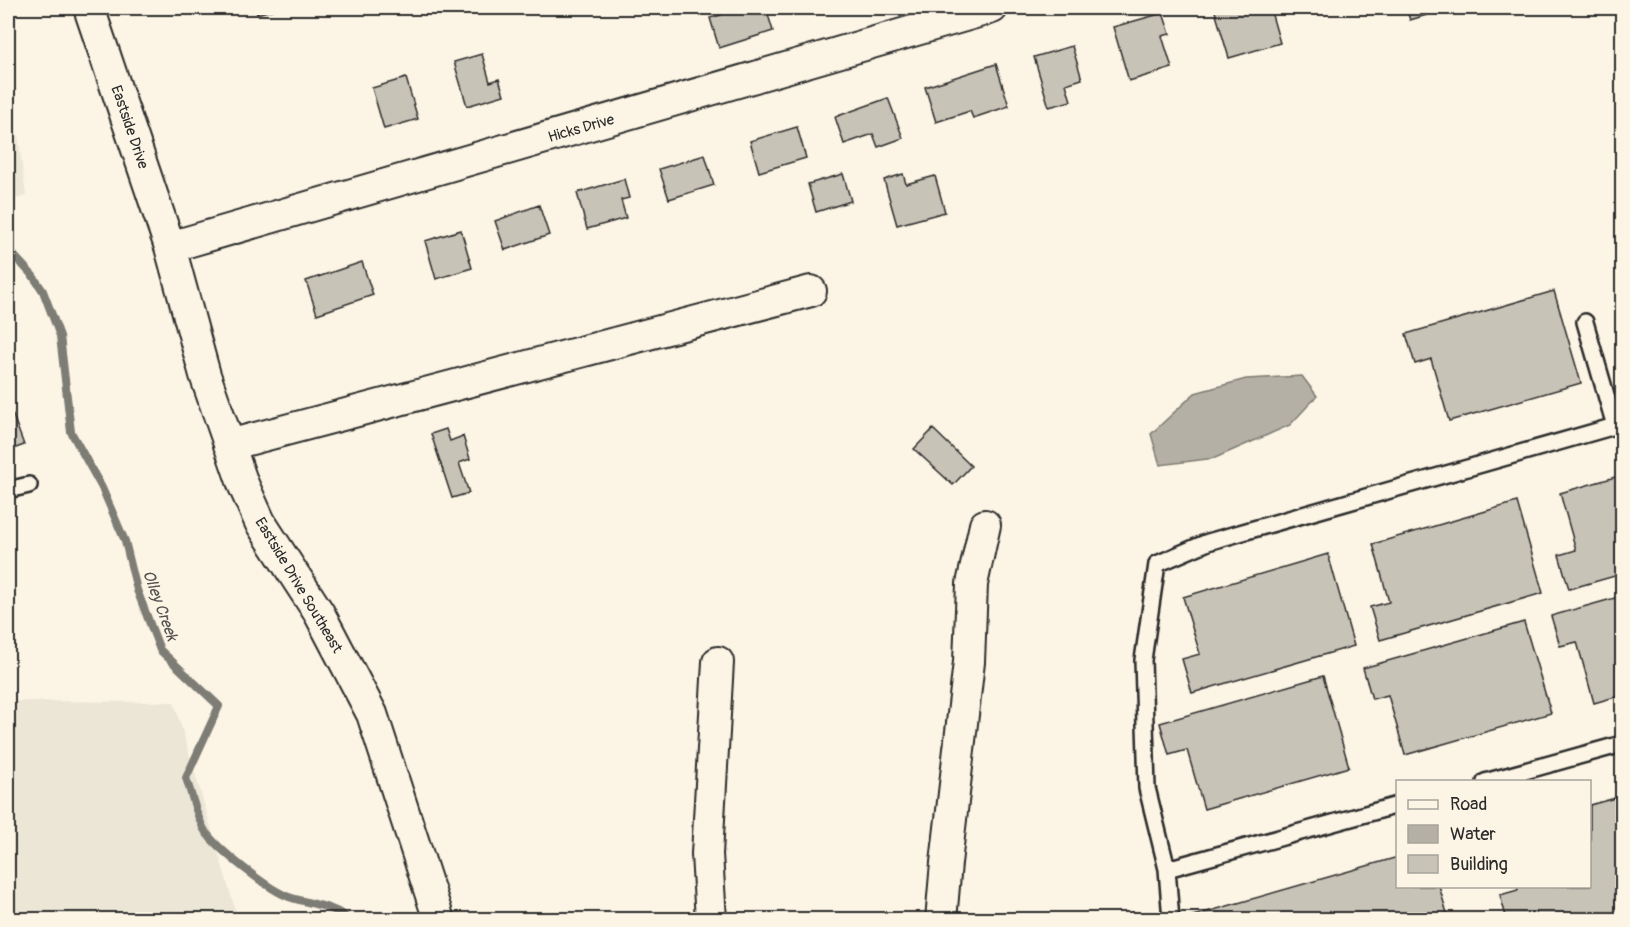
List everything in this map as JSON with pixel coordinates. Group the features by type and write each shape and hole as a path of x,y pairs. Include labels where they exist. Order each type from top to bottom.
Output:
{"street":[{"name":"Eastside Drive","path":"89,8 170,247"},
{"name":"Hicks Drive","path":"170,247 992,8"},
{"name":"Eastside Drive Southeast","path":"170,247 205,375 229,445 260,522 319,613 372,714 439,920"},
{"path":"229,445 811,291"},
{"path":"941,920 969,662 972,584 984,525"},
{"path":"711,920 707,854 718,662"}],"lane":[{"path":"1171,920 1167,869 1147,788 1143,660 1157,564 1208,542 1619,425 1585,322"},
{"path":"8,490 29,485"},
{"path":"1492,780 1623,744"},
{"path":"1167,869 1396,806"}],"shaded area":[{"path":"8,55 26,196 8,201"},
{"path":"8,701 174,702 238,919 8,919"}],"water":[{"path":"1302,376 1317,396 1290,425 1215,458 1160,465 1151,434 1195,393 1246,379"}],"building":[{"path":"255,8 278,8 257,14"},
{"path":"718,8 766,8 773,31 719,48 710,18 721,15"},
{"path":"1214,8 1270,8 1280,43 1229,58"},
{"path":"1406,8 1450,8 1410,20"},
{"path":"1163,13 1170,34 1162,36 1172,68 1129,81 1113,27"},
{"path":"1072,46 1082,79 1066,84 1071,101 1049,107 1034,57"},
{"path":"482,54 490,82 499,79 504,95 467,106 454,62"},
{"path":"996,64 1009,106 973,118 970,111 936,122 925,87"},
{"path":"406,78 418,119 384,129 372,88"},
{"path":"888,98 903,138 878,147 873,134 844,144 835,117"},
{"path":"797,127 806,158 759,172 750,141"},
{"path":"705,155 714,185 669,199 659,169"},
{"path":"843,174 851,201 816,212 808,184"},
{"path":"903,174 906,184 935,176 945,212 897,225 884,180"},
{"path":"624,179 629,198 621,200 626,218 587,229 577,193"},
{"path":"539,205 549,235 505,250 495,221"},
{"path":"461,230 472,268 436,279 425,241"},
{"path":"362,262 373,295 317,314 306,281"},
{"path":"1554,291 1581,383 1449,421 1431,359 1415,364 1406,334"},
{"path":"8,402 24,445 8,451"},
{"path":"446,429 450,441 463,436 470,459 459,463 469,493 452,498 431,434"},
{"path":"933,429 971,466 953,485 914,449"},
{"path":"1622,475 1622,574 1569,589 1559,555 1576,550 1560,493"},
{"path":"1517,502 1543,593 1380,640 1370,607 1389,602 1373,544"},
{"path":"1328,554 1354,646 1192,693 1182,659 1200,654 1183,597"},
{"path":"1622,596 1622,695 1594,703 1577,642 1560,646 1551,616"},
{"path":"1524,622 1551,713 1405,755 1388,695 1372,699 1363,668"},
{"path":"1323,676 1349,767 1204,809 1187,750 1169,755 1160,723"},
{"path":"1622,796 1622,920 1507,920 1500,895 1518,890 1518,888 1591,888 1591,805"},
{"path":"1396,858 1396,888 1440,888 1449,920 1190,920 1189,917"}],"waterway":[{"name":"Olley Creek","path":"8,249 33,276 43,291 60,336 71,432 102,488 125,541 137,590 160,650 219,706 186,778 205,831 244,868 280,893 337,911 349,920"}]}
